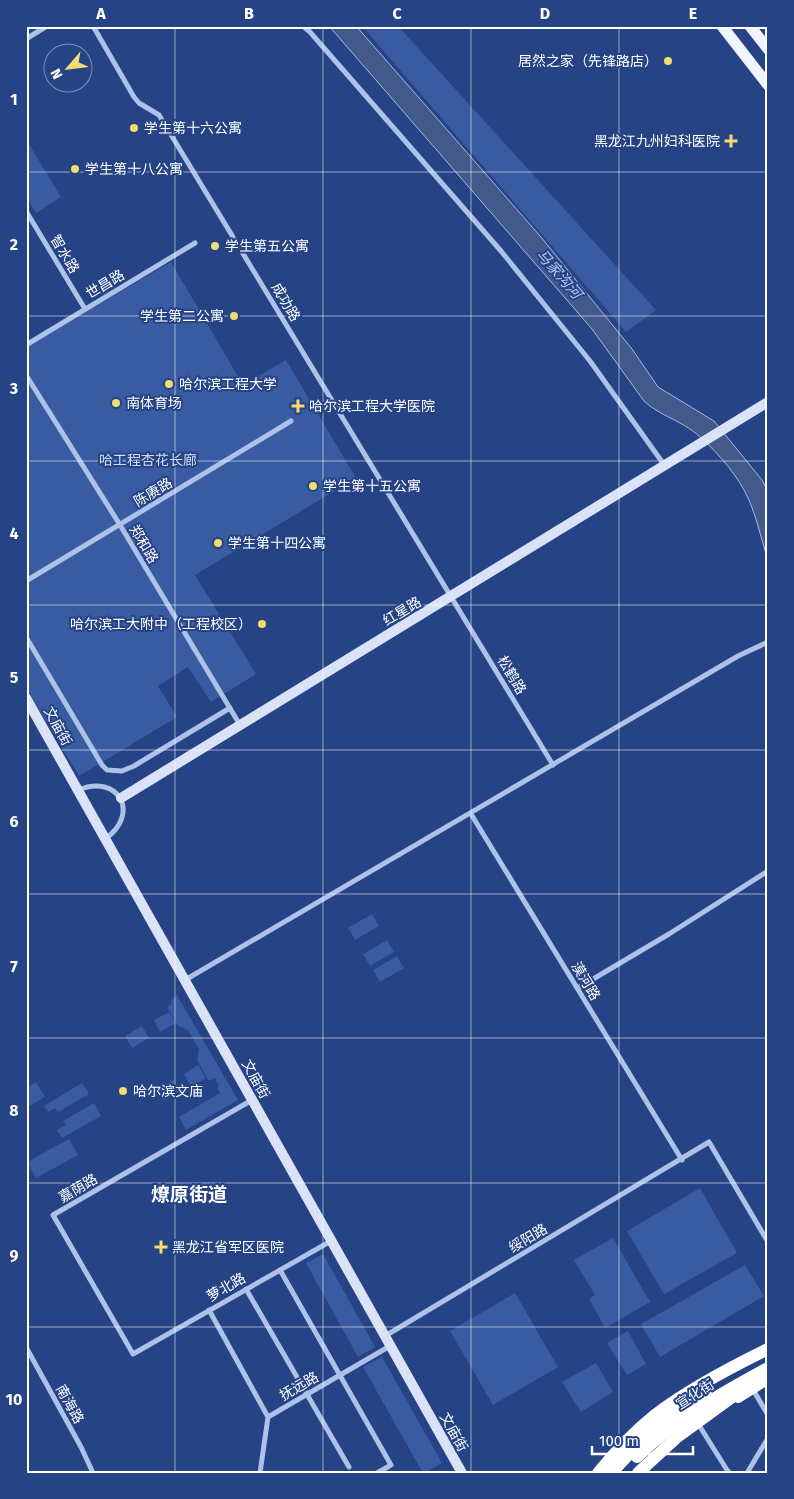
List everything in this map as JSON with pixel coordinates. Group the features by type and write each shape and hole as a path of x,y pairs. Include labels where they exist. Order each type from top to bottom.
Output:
{"highway":[{"name":"宣化街","path":"679,1398 768,1343"},
{"path":"598,1473 632,1435 654,1416 679,1398 739,1363 768,1350"},
{"path":"611,1473 650,1432 709,1389 768,1350"},
{"name":"宣化街","path":"622,1473 646,1449 693,1412 768,1368"},
{"path":"638,1473 697,1422 768,1372"},
{"name":"宣化街","path":"697,1422 768,1378"}],"main road":[{"path":"722,26 768,85"},
{"path":"750,26 768,49"},
{"name":"红星路","path":"121,798 768,402"},
{"name":"文庙街","path":"26,698 462,1473"}],"street":[{"path":"26,38 47,26"},
{"name":"成功路","path":"93,26 134,97 140,103 160,115 452,597"},
{"path":"303,26 501,251 590,361 665,466"},
{"name":"智水路","path":"26,211 85,309"},
{"name":"世昌路","path":"26,345 195,243"},
{"name":"郑和路","path":"26,375 120,525 240,726"},
{"name":"陈赓路","path":"26,581 291,421"},
{"name":"松鹤路","path":"452,597 553,765"},
{"path":"26,637 102,765 107,770 122,771 134,766 230,708"},
{"path":"185,980 738,656 768,642"},
{"path":"78,790 96,785 109,788 121,798 123,809 122,822 114,833 105,839"},
{"name":"漠河路","path":"471,814 682,1160"},
{"path":"578,988 669,934 768,871"},
{"name":"嘉荫路","path":"133,1354 53,1215 252,1100"},
{"name":"绥阳路","path":"385,1336 682,1160 709,1142 768,1242"},
{"name":"萝北路","path":"133,1354 331,1241"},
{"path":"280,1270 391,1465 377,1473"},
{"path":"246,1289 349,1467"},
{"path":"209,1310 268,1417 260,1473"},
{"name":"抚远路","path":"268,1417 390,1346"},
{"name":"南海路","path":"26,1347 81,1447 93,1473"},
{"path":"752,1388 768,1415"},
{"path":"697,1422 730,1473"},
{"path":"747,1473 768,1438"}],"green space":[{"path":"362,26 398,26 656,310 626,332"},
{"path":"26,139 61,197 36,213 26,197"},
{"name":"哈工程杏花长廊","path":"171,262 243,385 286,360 356,478 195,575 256,674 211,702 188,667 158,686 177,717 79,776 26,688 26,347"},
{"path":"372,914 379,926 355,940 348,928"},
{"path":"387,940 394,952 370,966 363,954"},
{"path":"397,956 404,968 380,982 373,970"},
{"path":"177,995 238,1100 186,1130 179,1117 220,1093 215,1078 209,1081 197,1060 199,1049 188,1030 178,1026 167,1007 172,1004 171,1000"},
{"path":"169,1012 176,1023 160,1032 154,1020"},
{"path":"142,1026 149,1038 132,1048 125,1036"},
{"path":"198,1065 206,1078 191,1087 184,1074"},
{"path":"173,1080 180,1091 164,1101 157,1089"},
{"path":"36,1082 45,1097 26,1108 26,1088"},
{"path":"82,1083 89,1094 58,1112 55,1108 48,1112 44,1106"},
{"path":"94,1103 101,1116 62,1138 57,1130 66,1125 63,1121"},
{"path":"69,1139 78,1155 36,1178 27,1162"},
{"path":"700,1188 737,1253 664,1294 627,1231"},
{"path":"613,1238 650,1302 605,1328 589,1299 595,1295 574,1260"},
{"path":"323,1254 375,1347 358,1357 306,1263"},
{"path":"745,1265 764,1296 660,1357 641,1324"},
{"path":"515,1293 558,1367 493,1405 450,1331"},
{"path":"628,1331 646,1364 627,1375 607,1343"},
{"path":"382,1357 442,1463 425,1473 423,1473 363,1367"},
{"path":"596,1363 613,1392 581,1412 562,1382"}],"water":[{"name":"马家沟河","path":"329,26 356,26 541,237 632,349 658,387 714,421 762,480 768,491 768,560 748,498 740,483 722,459 694,432 644,401 592,329"}],"place":[{"name":"居然之家（先锋路店）","path":"668,61"},
{"name":"学生第十六公寓","path":"134,128"},
{"name":"黑龙江九州妇科医院","path":"731,141"},
{"name":"学生第十八公寓","path":"75,169"},
{"name":"学生第五公寓","path":"215,246"},
{"name":"学生第二公寓","path":"234,316"},
{"name":"哈尔滨工程大学","path":"169,384"},
{"name":"南体育场","path":"116,403"},
{"name":"哈尔滨工程大学医院","path":"298,406"},
{"name":"学生第十五公寓","path":"313,486"},
{"name":"学生第十四公寓","path":"218,543"},
{"name":"哈尔滨工大附中（工程校区）","path":"262,624"},
{"name":"哈尔滨文庙","path":"123,1091"},
{"name":"黑龙江省军区医院","path":"161,1247"}],"district":[{"name":"燎原街道","path":"189,1194"}]}
